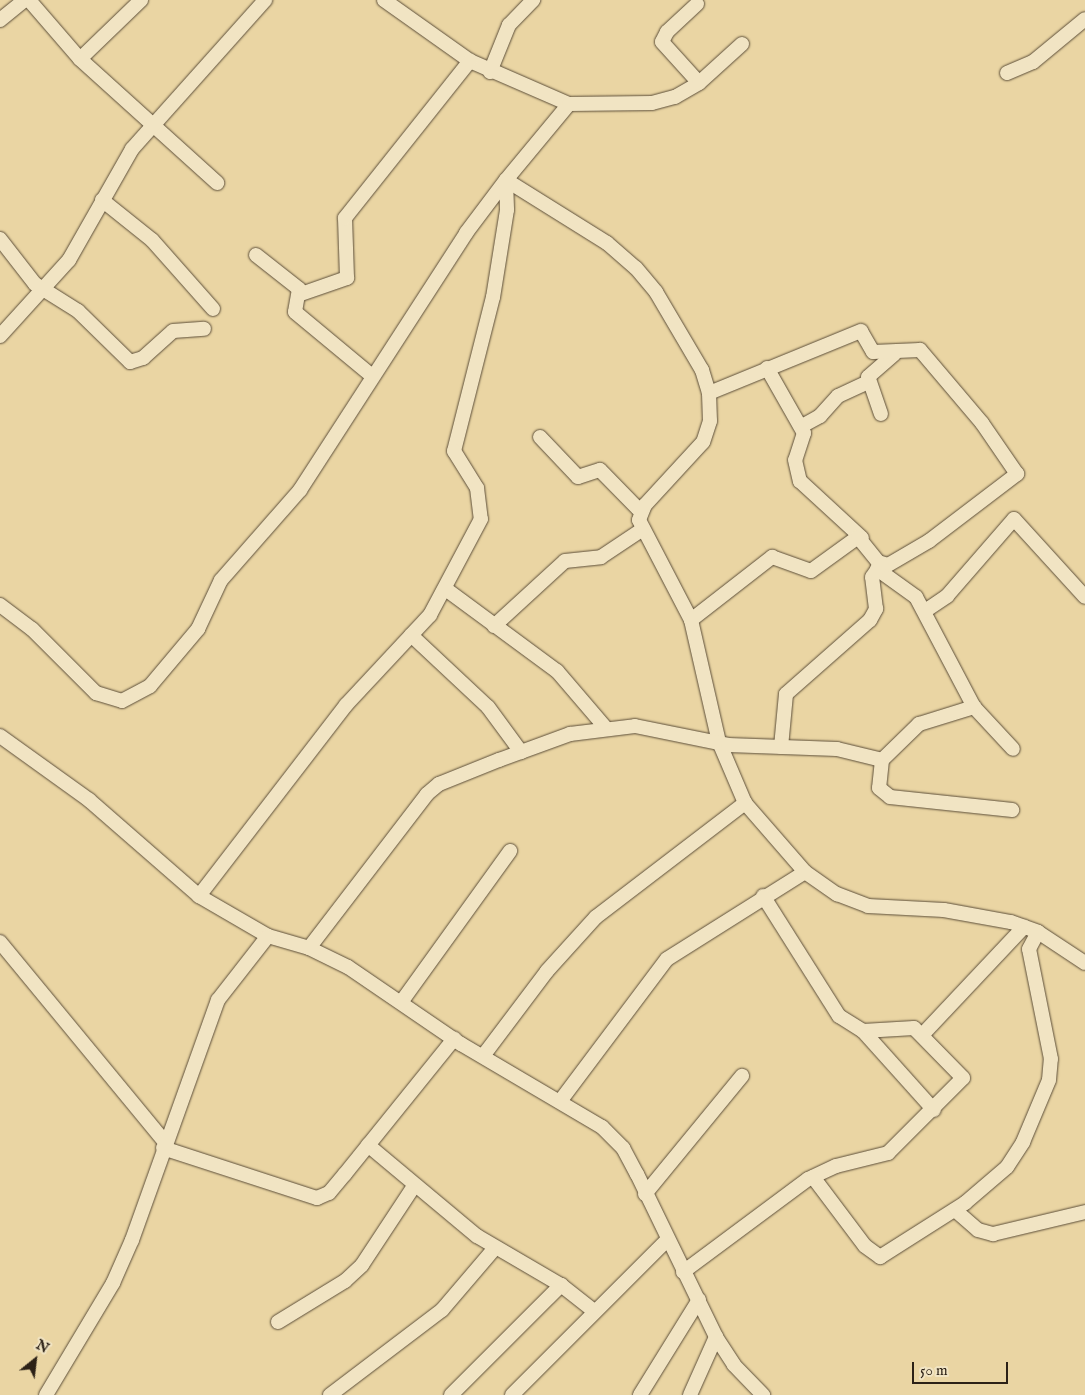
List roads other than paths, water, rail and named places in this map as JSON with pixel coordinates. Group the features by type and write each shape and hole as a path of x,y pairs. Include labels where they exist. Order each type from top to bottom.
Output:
{"street":[{"path":"0,20 26,0"},
{"path":"29,0 80,59 217,183"},
{"path":"80,59 141,0"},
{"path":"0,336 45,290 69,260 132,149 265,0"},
{"path":"384,0 470,61 490,72 569,104 652,103 675,97 699,83 742,44"},
{"path":"490,72 509,25 533,0"},
{"path":"697,4 667,32 662,42 699,83"},
{"path":"1006,73 1033,62 1085,19"},
{"path":"301,294 347,278 345,218 470,61"},
{"path":"0,605 32,629 96,692 122,701 135,697 170,666 192,637 221,580 300,490 372,376 506,180 569,104"},
{"path":"506,180 607,243 636,268 687,340 709,393 710,421 703,442 641,512"},
{"path":"199,896 346,705 411,635 447,590 481,519 477,488 454,451 493,297 507,210 506,180"},
{"path":"102,200 152,240 213,309"},
{"path":"0,239 24,272 45,290 78,311 130,362 143,358 173,331 204,330"},
{"path":"256,255 301,294"},
{"path":"301,294 295,312 372,376"},
{"path":"709,393 857,330 864,334 870,350 894,354"},
{"path":"781,747 783,703 789,687 870,620 876,609 872,576 879,567 888,565 929,542 1017,474 982,423 920,350 912,347 894,354 870,373 868,382 882,414"},
{"path":"767,368 802,426 804,442 795,460 800,481 862,538 879,567 906,586 926,611 974,707 1013,749"},
{"path":"802,426 820,416 832,400 868,382"},
{"path":"540,437 578,477 600,470 641,512 643,529 691,620 718,742 745,803 805,872 837,894 868,906 944,910 1024,927 1038,932 1085,962"},
{"path":"926,611 947,596 1014,519 1085,597"},
{"path":"494,626 565,562 601,557 643,529"},
{"path":"691,620 772,557 810,571 854,539 862,538"},
{"path":"447,590 557,671 605,727"},
{"path":"411,635 488,707 521,752"},
{"path":"974,707 919,724 882,760 879,788 890,797 1012,810"},
{"path":"309,948 427,794 439,784 521,752 605,727 635,726 718,742 837,749 882,760"},
{"path":"0,736 89,800 199,896 268,936 309,948 402,1001 454,1039 561,1100 602,1127 622,1148 666,1241 699,1300 716,1337 734,1366 763,1395"},
{"path":"483,1056 547,971 596,917 745,803"},
{"path":"402,1001 510,851"},
{"path":"561,1100 667,959 763,896 805,872"},
{"path":"763,896 825,999 845,1021 863,1031 934,1110"},
{"path":"924,1033 1024,927"},
{"path":"813,1177 865,1246 880,1257 954,1210 1007,1168 1023,1142 1049,1080 1051,1059 1029,949 1038,932"},
{"path":"46,1395 113,1283 150,1194 164,1145 218,1000 268,936"},
{"path":"0,942 164,1145 317,1198 329,1193 454,1039"},
{"path":"683,1272 813,1177 836,1166 888,1153 934,1110 963,1078 924,1033 905,1026 863,1031"},
{"path":"645,1194 742,1076"},
{"path":"368,1145 414,1186 495,1248 561,1285 594,1311"},
{"path":"278,1322 346,1281 362,1265 414,1186"},
{"path":"954,1210 978,1230 993,1234 1085,1212"},
{"path":"512,1395 666,1241"},
{"path":"330,1395 442,1310 495,1248"},
{"path":"451,1395 561,1285"},
{"path":"640,1395 699,1300"},
{"path":"690,1395 716,1337"}]}
